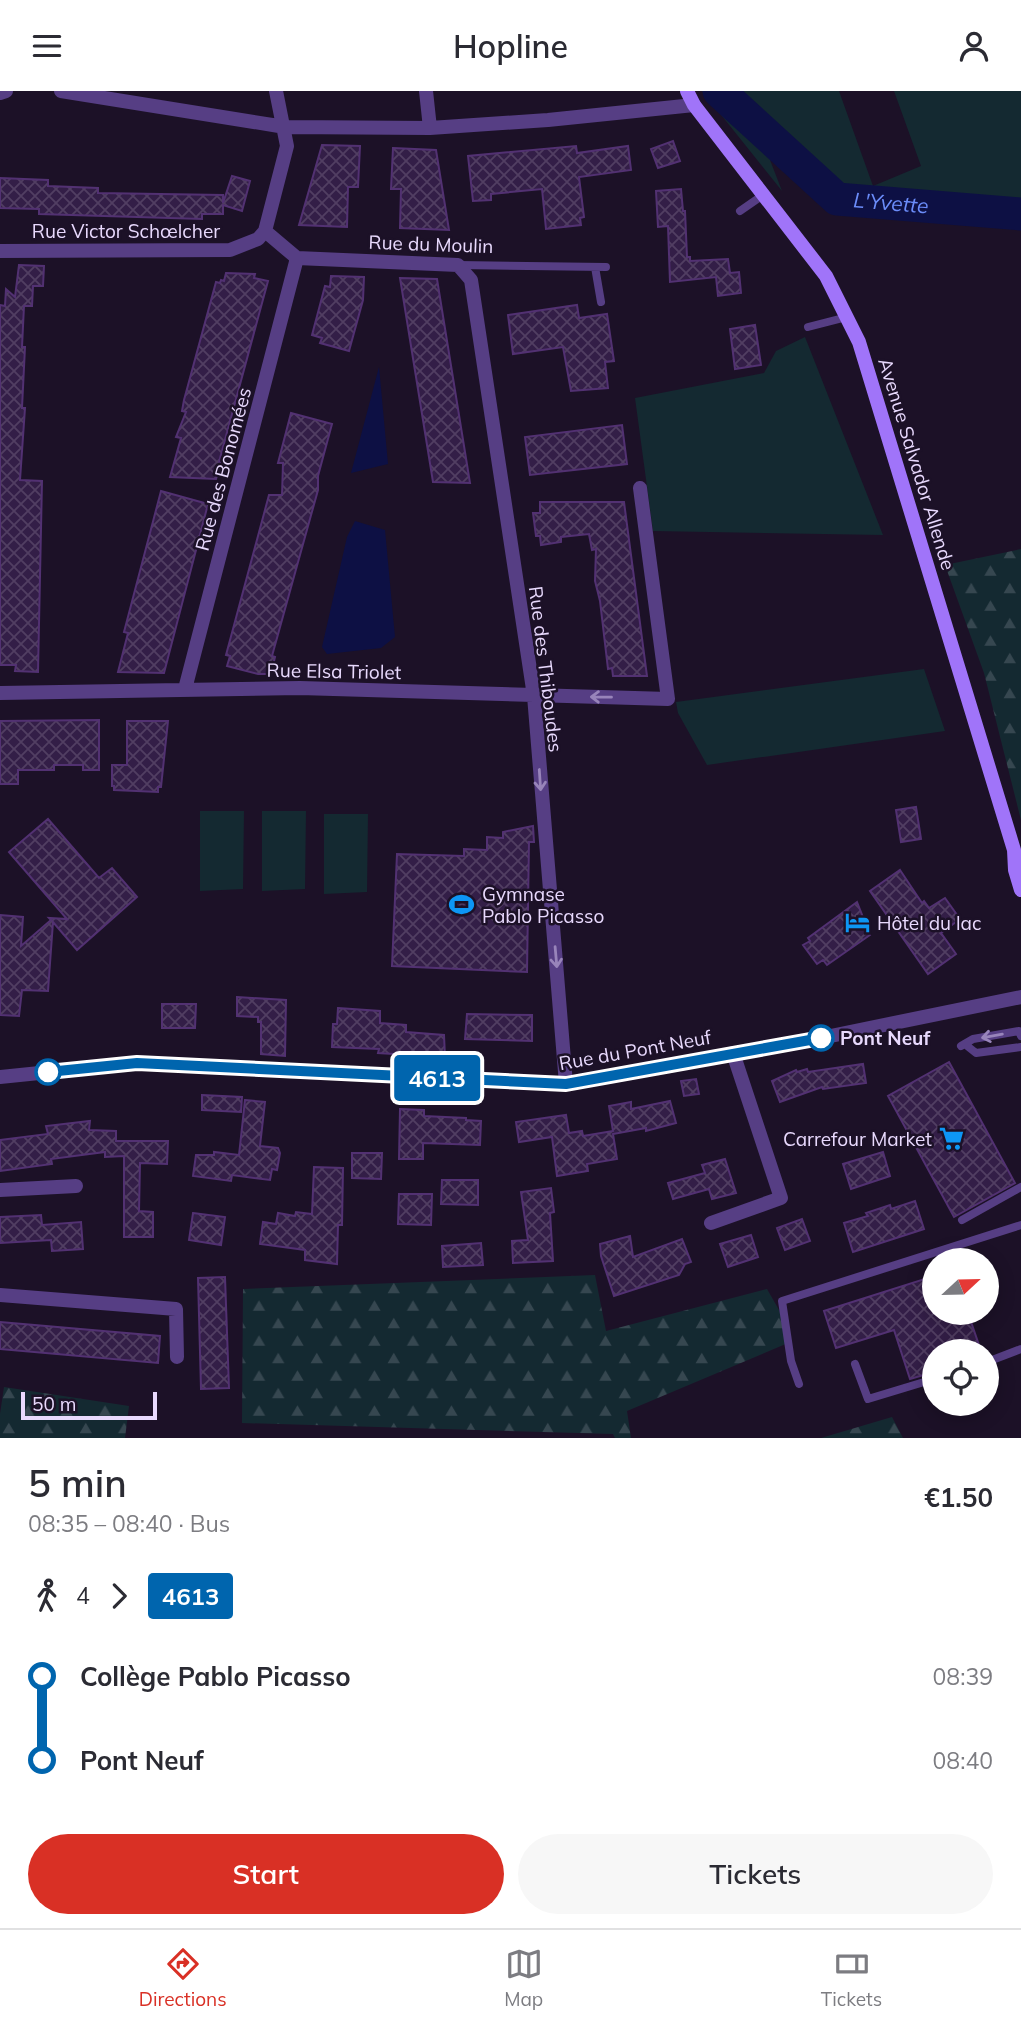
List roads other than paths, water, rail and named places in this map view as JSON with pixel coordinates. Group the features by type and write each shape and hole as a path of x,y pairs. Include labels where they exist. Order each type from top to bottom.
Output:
{"main road":[{"name":"Avenue Salvador Allende","path":"687,91 694,105 826,276 859,342 1018,855 1016,870 1021,890"}],"street":[{"path":"0,93 6,91"},
{"path":"61,91 285,127 430,128 561,119 694,105"},
{"path":"275,91 288,146 265,231 297,258"},
{"path":"426,91 430,128"},
{"name":"Rue Victor Schœlcher","path":"0,251 230,250 258,239 265,231"},
{"name":"Rue du Moulin","path":"297,258 458,265"},
{"name":"Rue des Bonomées","path":"185,689 297,258"},
{"name":"Rue des Thiboudes","path":"458,265 471,281 534,696 566,1084"},
{"name":"Rue Elsa Triolet","path":"0,693 300,688 668,699 640,488"},
{"name":"Rue du Pont Neuf","path":"0,1077 137,1063 566,1084 948,1014 1021,997"},
{"path":"710,1223 781,1198 733,1053"},
{"path":"0,1190 76,1186"},
{"path":"0,1295 176,1309 177,1356"}],"lane":[{"path":"740,211 763,195"},
{"name":"Rue du Moulin","path":"458,265 606,267"},
{"path":"595,267 601,302"},
{"path":"808,327 847,317"},
{"path":"1021,1036 1019,1031 974,1039 964,1045 976,1053 1021,1047"},
{"path":"962,1220 1021,1187"},
{"path":"799,1384 791,1361 782,1301 1021,1225"},
{"path":"999,1357 1021,1349"},
{"path":"855,1364 868,1399 922,1383"}],"waterway":[{"name":"L'Yvette","path":"719,91 837,199 1021,214"}],"place":[{"name":"Gymnase Pablo Picasso","path":"462,905"},
{"name":"Hôtel du lac","path":"857,923"},
{"name":"Pont Neuf","path":"821,1038"},
{"name":"Carrefour Market","path":"952,1139"}]}
